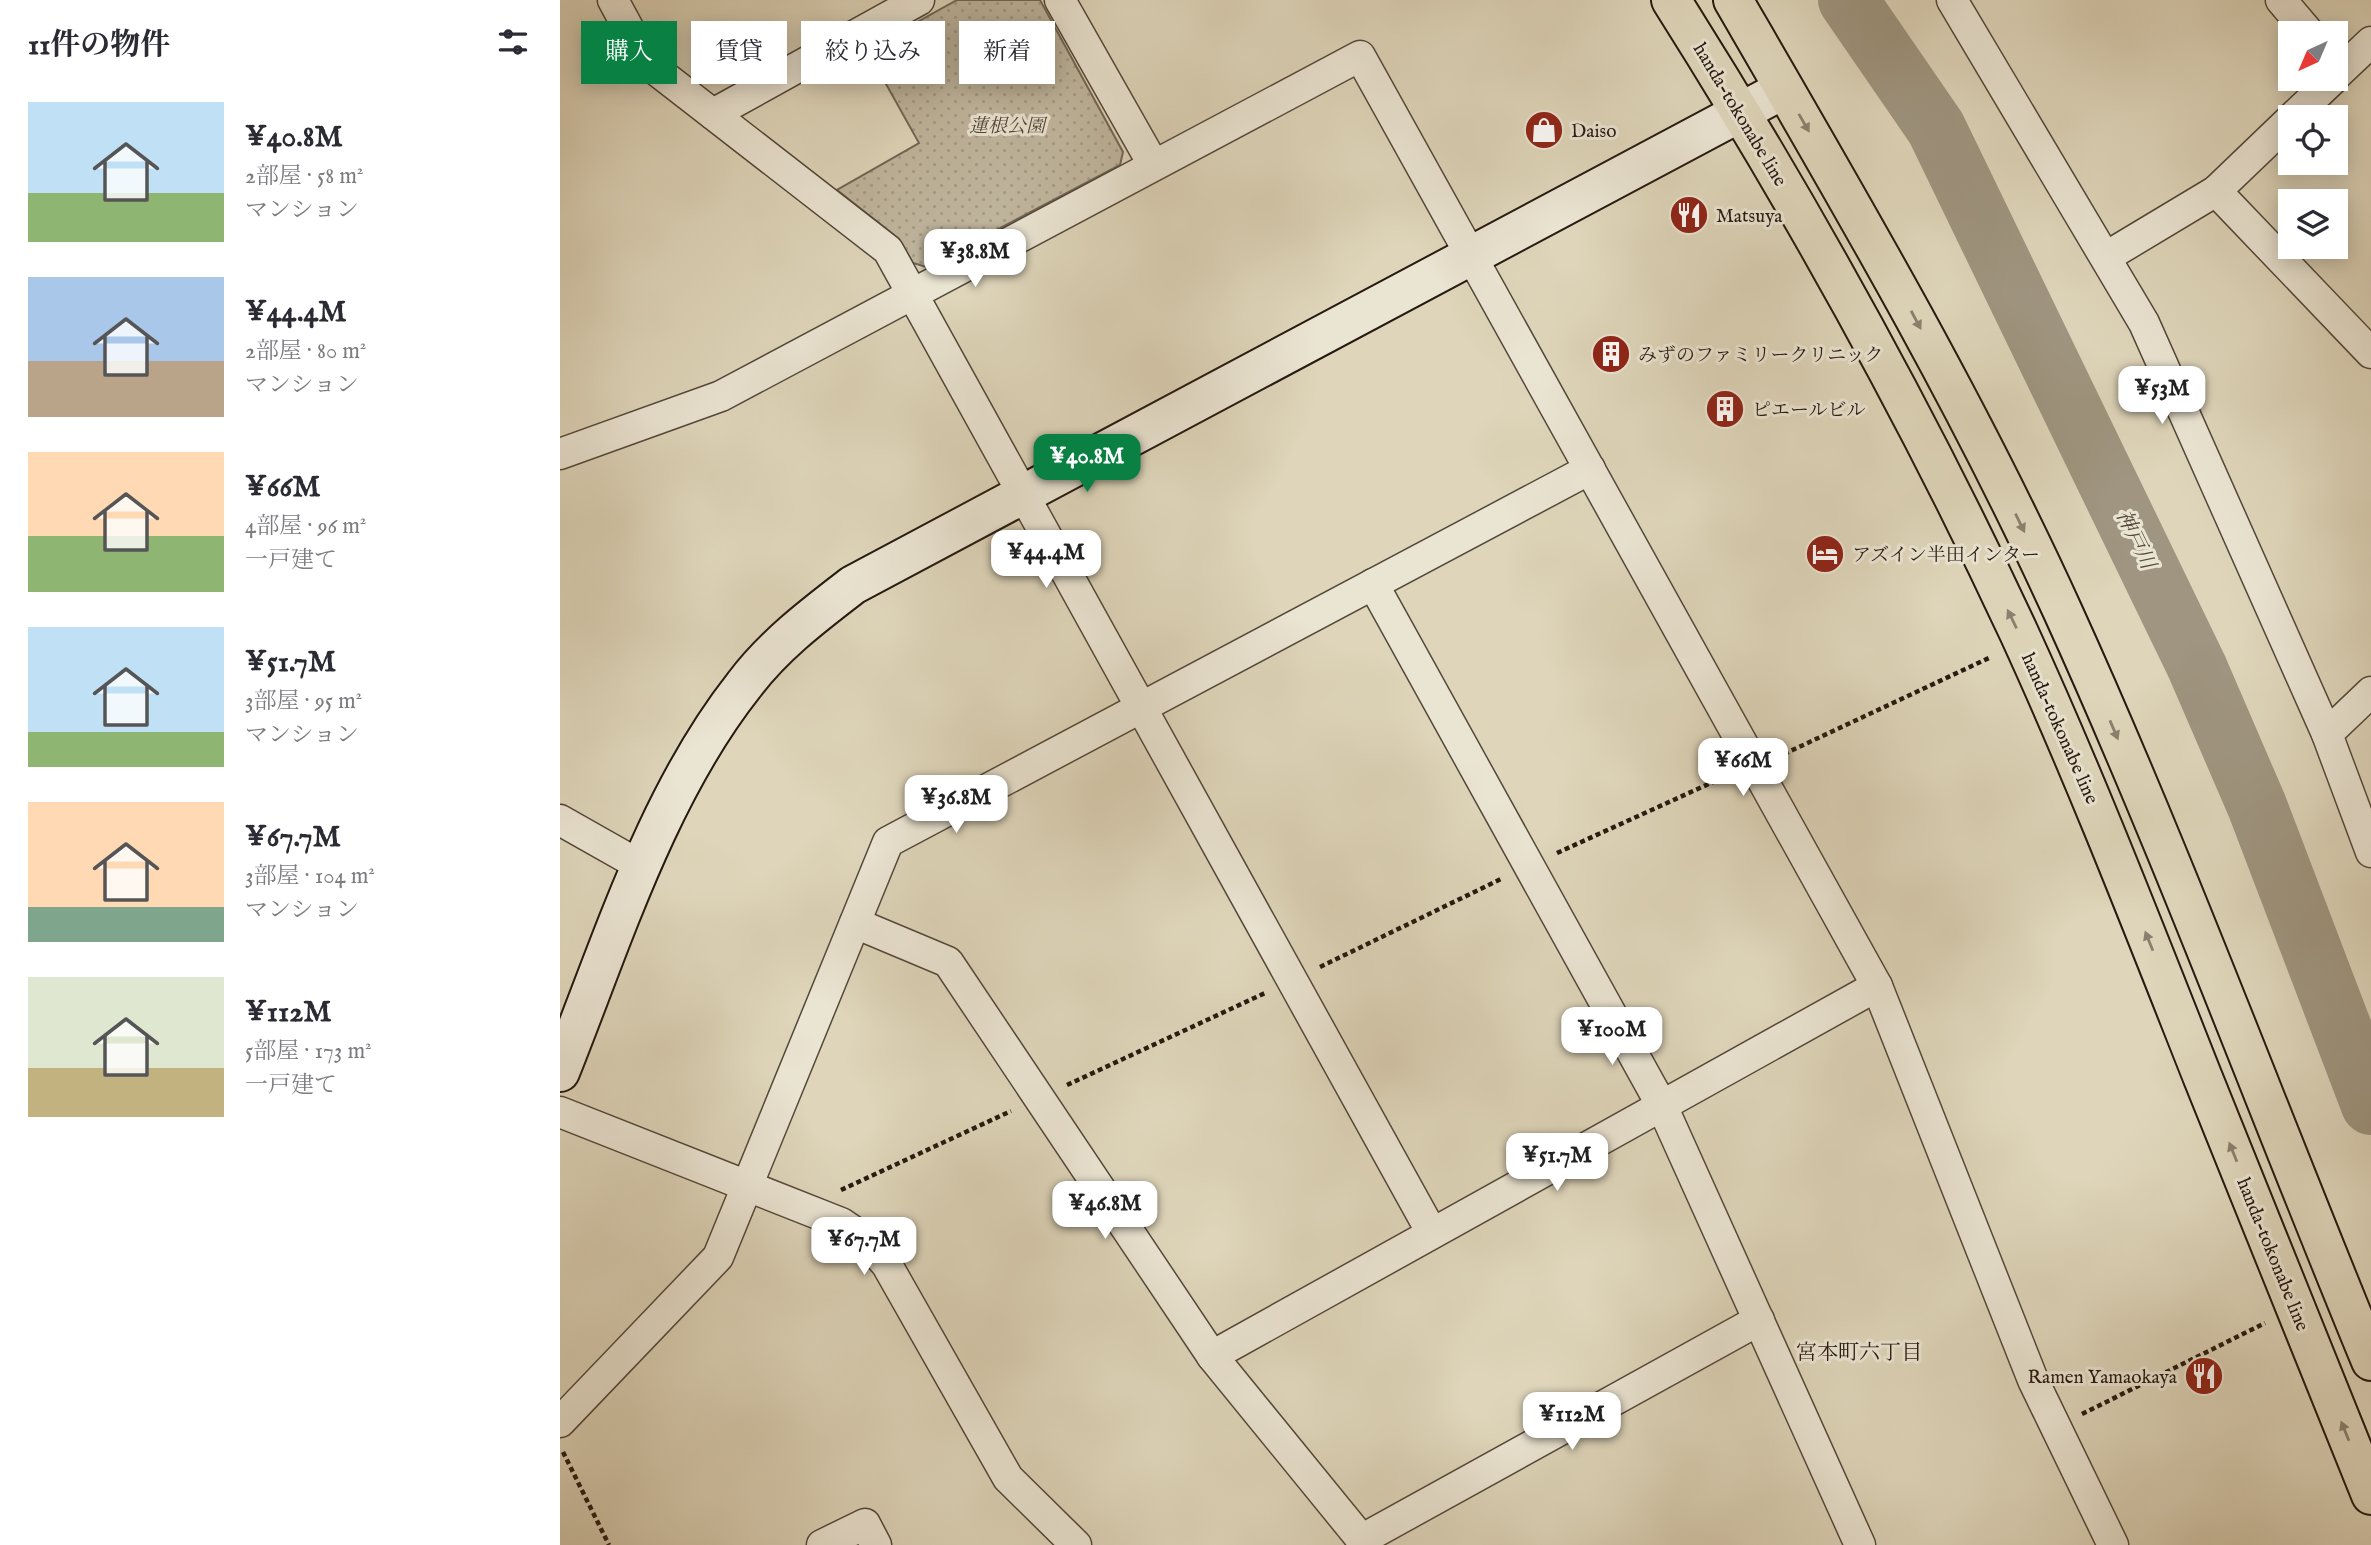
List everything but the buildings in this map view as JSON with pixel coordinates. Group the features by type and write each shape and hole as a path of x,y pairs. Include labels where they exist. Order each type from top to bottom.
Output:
{"main road":[{"name":"handa-tokonabe line","path":"1671,0 1741,113 1852,304 1935,462 2019,633 2098,812 2371,1495"},
{"path":"1733,0 1895,280 2062,610 2145,800 2371,1361"}],"street":[{"path":"612,0 648,63 888,250 1432,1233"},
{"path":"713,114 919,0"},
{"path":"1060,0 1153,164"},
{"path":"1952,0 2144,323 2326,734 2371,852"},
{"path":"2281,0 2299,21"},
{"path":"2348,62 2371,42"},
{"path":"560,454 721,396 1360,56 1877,986 2033,1380 2113,1545"},
{"path":"560,1072 643,867 700,748 744,683 796,629 853,585 1784,89"},
{"path":"2305,105 2318,91"},
{"path":"2106,257 2216,191 2278,131"},
{"path":"2216,191 2371,353"},
{"path":"560,1422 718,1257 888,842 1590,469"},
{"path":"1373,584 1662,1105 1759,1320 1852,1542"},
{"path":"2326,734 2371,692"},
{"path":"560,820 643,867"},
{"path":"855,923 947,962 1212,1356 1364,1543 1759,1320"},
{"path":"1212,1356 1877,986"},
{"path":"560,1112 841,1223 866,1240 887,1265 1008,1478 1076,1545"},
{"path":"822,1545 865,1524 876,1545"}],"path":[{"path":"830,1196 1293,981 1529,865 1741,769 1755,768 1991,657"},
{"path":"2056,1426 2267,1322"},
{"path":"560,1445 609,1545"}],"green space":[{"name":"蓮根公園","path":"957,0 1040,0 1051,21 959,21 959,84 1055,84 1055,27 1123,152 1120,165 926,267 913,263 899,239 837,190 919,143 886,84 945,84 945,21 919,21"}],"waterway":[{"name":"神戸川","path":"1848,0 1936,128 2197,667 2257,806 2371,1105"}],"place":[{"name":"Daiso","path":"1544,130"},
{"name":"Matsuya","path":"1689,215"},
{"name":"みずのファミリークリニック","path":"1611,354"},
{"name":"ピエールビル","path":"1725,409"},
{"name":"アズイン半田インター","path":"1825,554"},
{"name":"Ramen Yamaokaya","path":"2204,1376"}],"district":[{"name":"宮本町六丁目","path":"1859,1352"}]}
